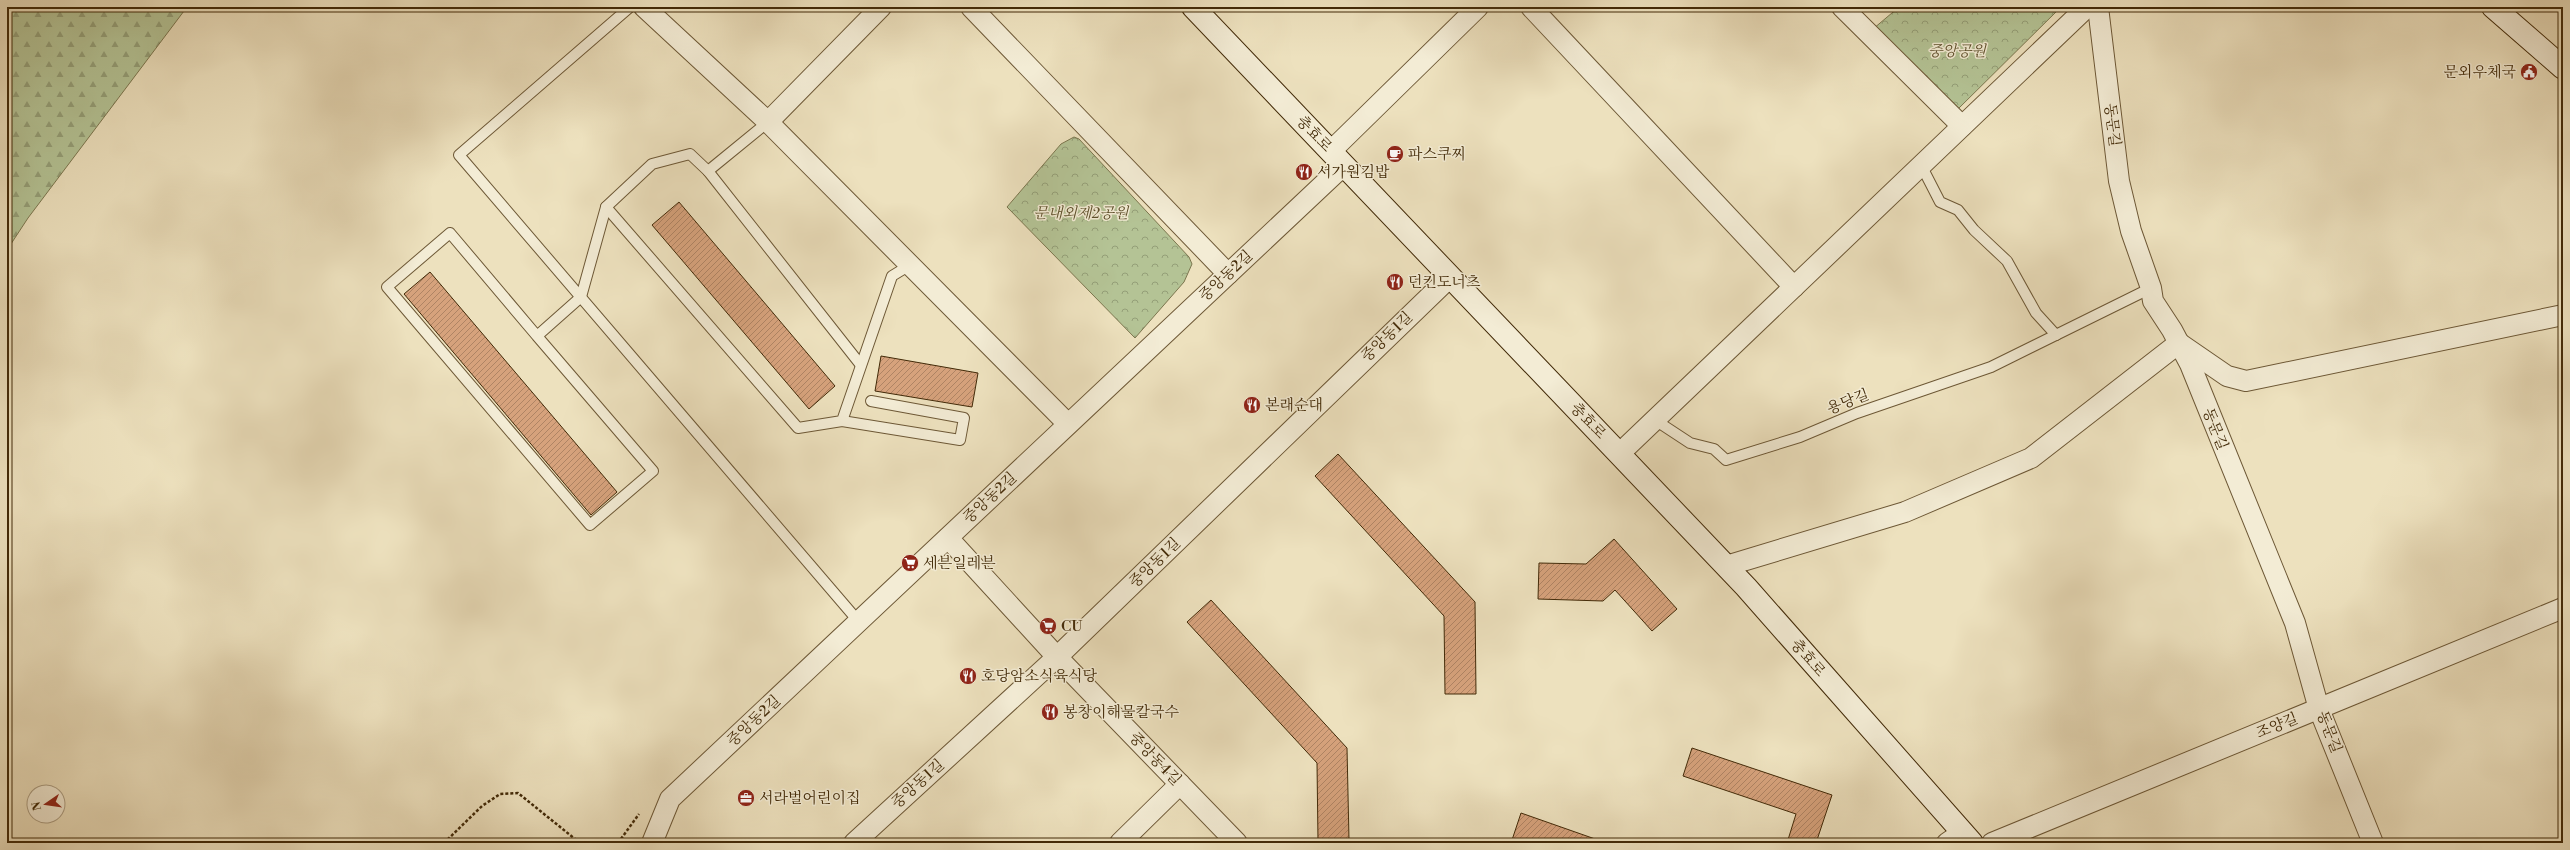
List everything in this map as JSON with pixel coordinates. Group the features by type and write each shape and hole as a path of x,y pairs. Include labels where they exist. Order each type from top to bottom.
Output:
{"street":[{"path":"644,7 768,122 1068,424"},
{"path":"768,122 881,7"},
{"path":"971,7 1228,274"},
{"name":"충효로","path":"1193,7 1726,566 1961,839"},
{"name":"중앙동2길","path":"652,843 670,799 1228,274 1478,7"},
{"path":"1531,7 1794,287"},
{"path":"1842,7 1962,126"},
{"path":"1619,454 2087,7"},
{"name":"동문길","path":"2098,7 2119,180 2131,231 2151,288 2153,301 2179,343 2295,623 2319,709 2373,843"},
{"path":"2492,7 2563,68"},
{"name":"중앙동1길","path":"854,843 1057,657 1450,277"},
{"path":"1726,566 1905,512 2031,458 2179,343 2227,376 2246,381 2563,315"},
{"name":"중앙동4길","path":"948,538 1057,657 1237,843"},
{"name":"조양길","path":"1992,843 2563,608"},
{"path":"1120,843 1180,784"}],"lane":[{"path":"630,7 459,155 859,622"},
{"path":"708,171 768,122"},
{"path":"537,336 581,297 606,207 652,164 690,154 708,171 860,364"},
{"path":"1921,165 1940,202 1958,210 1974,230 2007,261 2036,313 2056,335"},
{"path":"606,207 798,428 842,421 960,440 964,418 871,400"},
{"path":"450,233 537,336 653,471 590,525 387,287 450,233"},
{"path":"842,421 860,364 892,276 910,264"},
{"name":"용당길","path":"1655,420 1690,444 1714,449 1726,460 1800,438 1857,413 1991,367 2151,288"}],"path":[{"path":"444,843 482,806 500,794 518,793 580,843"}],"green space":[{"path":"7,7 187,7 28,218 7,250"},
{"name":"중앙공원","path":"1899,7 2061,7 1956,111 1873,29"},
{"name":"문내외제2공원","path":"1074,137 1079,139 1189,257 1192,264 1184,282 1135,338 1007,207 1061,144"}],"building":[{"path":"679,202 835,386 809,409 652,225"},
{"path":"430,272 617,492 591,515 404,294"},
{"path":"881,356 978,373 972,407 875,391"},
{"path":"1338,454 1475,602 1476,694 1445,694 1444,616 1315,476"},
{"path":"1614,539 1677,609 1652,631 1615,590 1603,601 1538,599 1539,563 1586,564"},
{"path":"1211,600 1347,748 1349,840 1318,841 1317,763 1187,622"},
{"path":"1692,748 1832,795 1816,843 1787,843 1796,814 1683,776"},
{"path":"1521,813 1598,840 1598,843 1511,843"}],"place":[{"name":"문외우체국","path":"2529,72"},
{"name":"파스쿠찌","path":"1395,154"},
{"name":"서가원김밥","path":"1304,172"},
{"name":"던킨도너츠","path":"1395,282"},
{"name":"본래순대","path":"1252,405"},
{"name":"세븐일레븐","path":"910,563"},
{"name":"CU","path":"1048,626"},
{"name":"호당암소식육식당","path":"968,676"},
{"name":"봉창이해물칼국수","path":"1050,712"},
{"name":"서라벌어린이집","path":"746,798"}]}
